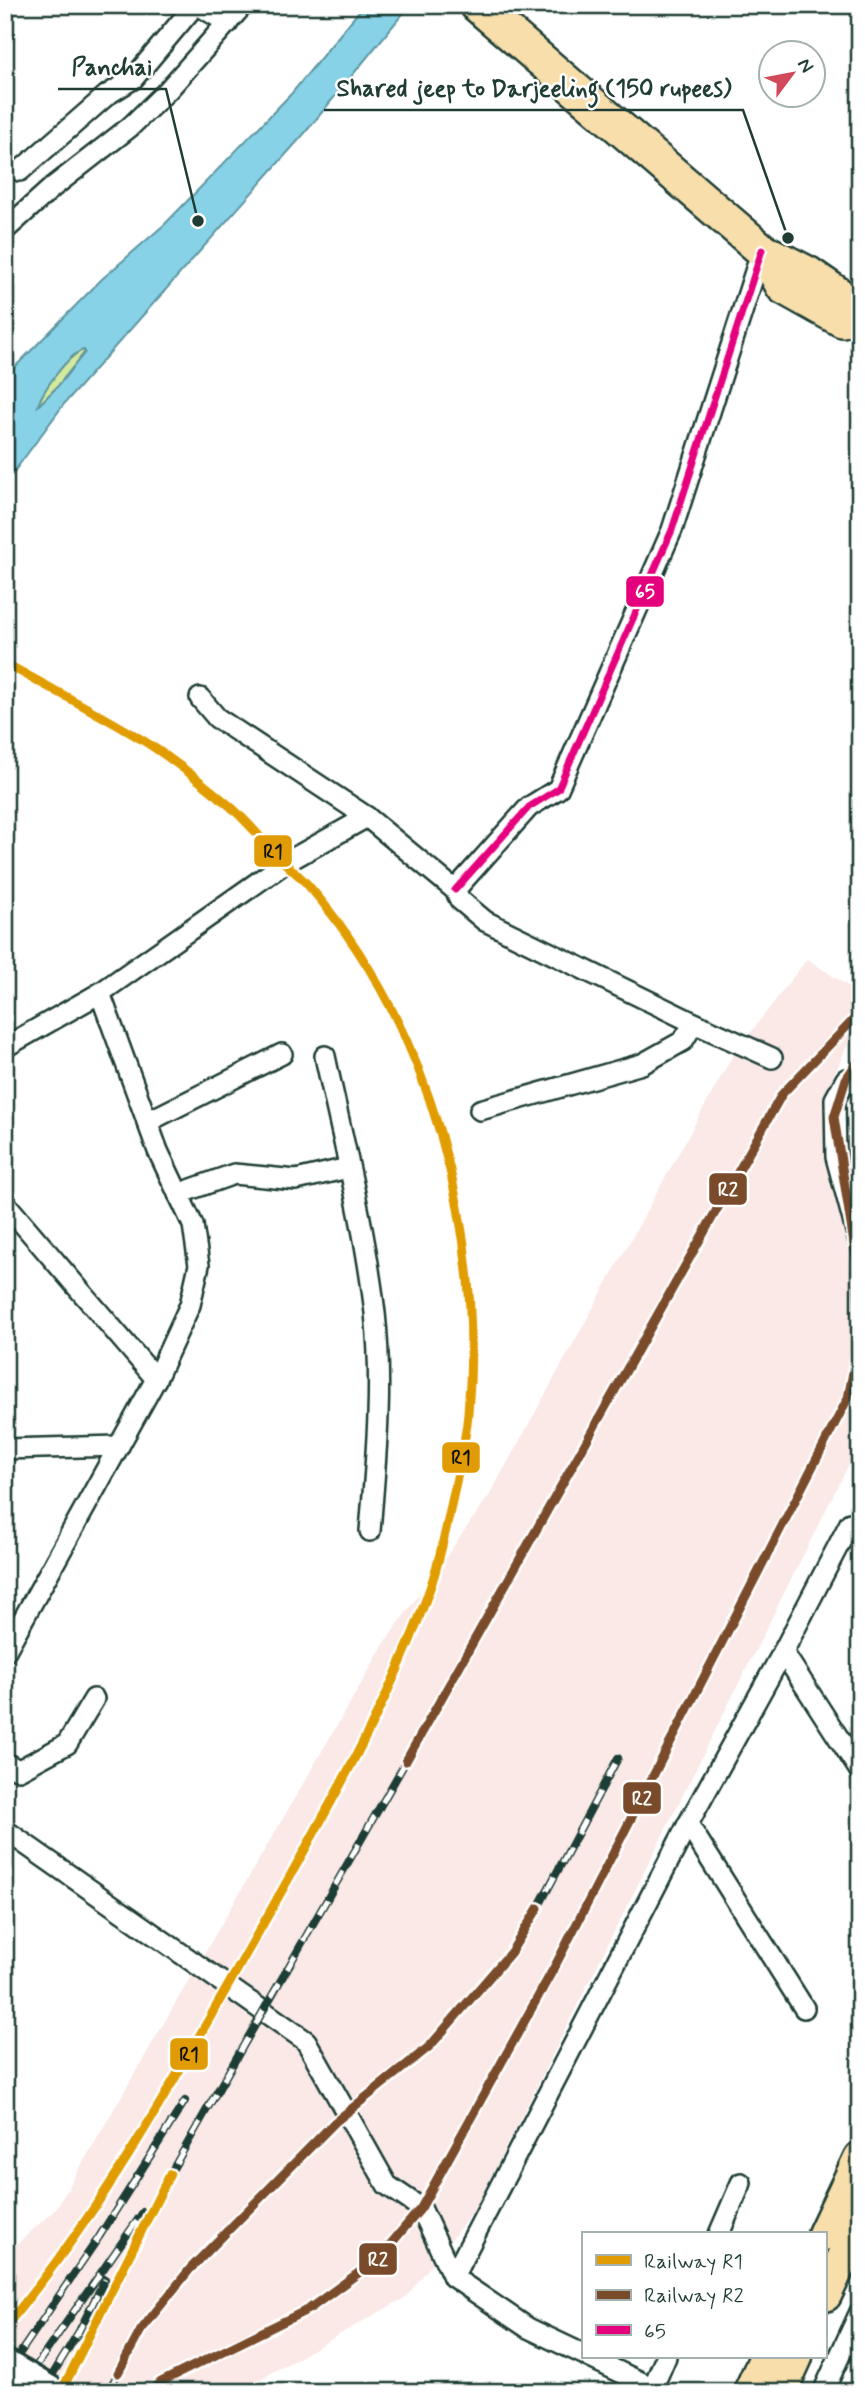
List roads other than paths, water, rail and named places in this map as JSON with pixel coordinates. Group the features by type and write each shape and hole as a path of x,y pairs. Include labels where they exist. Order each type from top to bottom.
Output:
{"highway":[{"path":"484,11 762,250 809,274 860,309"},
{"path":"762,250 783,287 860,330"}],"main road":[{"path":"825,2232 860,2158"},
{"path":"826,2293 860,2221"},
{"path":"750,2392 766,2358"},
{"path":"779,2392 796,2358"}],"street":[{"path":"20,171 107,95 133,79 197,5 228,23"},
{"path":"5,230 53,187 130,127 168,90 243,5"},
{"path":"454,890 529,807 558,789 672,530 762,250"},
{"path":"200,698 218,718 367,817 454,890 460,900 485,921 772,1058"},
{"path":"5,1047 100,993 285,863 367,817"},
{"path":"5,1652 156,1379 190,1305 199,1265 193,1225 147,1122 100,993"},
{"path":"480,1110 642,1064 683,1041 694,1023"},
{"path":"147,1122 282,1054"},
{"path":"325,1056 375,1314 379,1430 370,1531"},
{"path":"860,1084 846,1079 835,1099 836,1157 860,1246"},
{"path":"178,1194 234,1174 296,1180 348,1168"},
{"path":"5,1203 156,1379"},
{"path":"5,1449 119,1446"},
{"path":"453,2277 688,1825 783,1653 850,1523"},
{"path":"783,1653 860,1771"},
{"path":"5,1763 19,1770 67,1744 94,1699"},
{"path":"688,1825 804,2008"},
{"path":"5,1830 306,2041 387,2185 421,2208 453,2277 528,2328 582,2354"},
{"path":"720,2232 741,2183"},
{"path":"823,2392 860,2312"},
{"path":"590,2358 657,2389 666,2358"},
{"path":"5,2362 56,2392"}],"water":[{"path":"364,5 410,5 304,134 64,404 5,484 5,377 102,279 165,224 292,93","holes":["78,352 85,352 57,387 38,406 44,392 64,365"]}],"railway":[{"path":"61,2392 166,2181 505,1588 782,1094 860,1012"},
{"path":"5,2327 94,2212 144,2134 341,1786 403,1655"},
{"path":"108,2392 141,2330 190,2269 335,2122 430,2046 511,1952 540,1904 618,1758"},
{"path":"5,2375 99,2237 185,2101"},
{"path":"18,2392 143,2212"},
{"path":"42,2392 79,2331 105,2279"}],"rail line":[{"name":"R1","path":"5,663 144,741 200,781 237,813 282,861 305,881 351,941 387,1001 417,1066 440,1133 457,1202 467,1273 471,1343 466,1433 441,1552 430,1588 396,1673 356,1756 312,1837 145,2128 79,2230 5,2327"},
{"name":"R2","path":"406,1761 782,1094 858,1015"},
{"name":"R2","path":"148,2392 161,2382 309,2309 379,2258 421,2208 555,1966 848,1398 859,1341 858,1269 834,1117 846,1079 860,1058"},
{"name":"R2","path":"118,2373 141,2330 190,2269 335,2122 430,2046 511,1952 538,1908"},
{"name":"R1","path":"61,2392 170,2174"}],"place":[{"name":"Panchai","path":"198,221"},
{"name":"Shared jeep to Darjeeling (150 rupees)","path":"788,238"}]}
